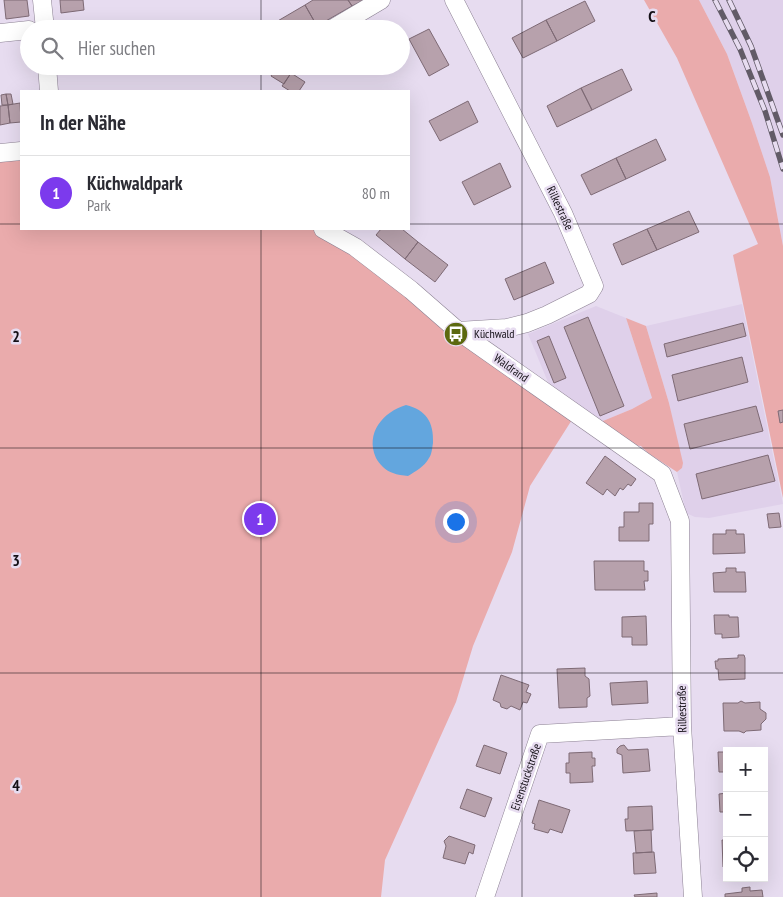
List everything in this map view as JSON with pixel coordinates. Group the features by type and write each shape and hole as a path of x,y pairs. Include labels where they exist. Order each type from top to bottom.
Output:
{"street":[{"path":"42,0 44,20"},
{"path":"348,20 382,0"},
{"name":"Rilkestraße","path":"454,0 559,205 594,286 589,294 547,316 527,323 507,328 458,331"},
{"path":"0,33 20,31"},
{"path":"48,75 49,90"},
{"path":"0,153 20,152"},
{"name":"Waldrand","path":"326,230 355,247 404,285 458,331 662,474 680,521"},
{"name":"Rilkestraße","path":"680,521 682,726 693,897"},
{"name":"Eisenstuckstraße","path":"485,897 540,734 682,726"}],"shaded area":[{"path":"644,0 699,0 727,54 770,177 783,246 783,498 733,255 758,244 677,58"},
{"path":"699,0 783,0 783,246 770,177 752,123 727,54"},
{"path":"20,155 20,230 314,230 354,253 575,415 530,486 512,552 473,646 456,702 385,860 381,897 0,897 0,158"},
{"path":"742,304 783,504 709,518 695,517 686,513 677,472 682,468 669,403 646,326"},
{"path":"596,306 626,318 652,398 632,409 598,423 550,387 528,334"},
{"path":"626,318 646,326 669,403 683,463 682,468 677,472 648,453 641,446 632,445 598,423 632,409 652,398"}],"water":[{"path":"406,405 424,414 430,423 433,436 431,453 427,461 408,476 396,474 385,469 376,458 373,449 373,440 378,425 390,413"}],"building":[{"path":"4,0 27,0 29,16 6,19"},
{"path":"60,0 83,0 84,10 61,13"},
{"path":"313,0 348,0 352,6 328,20 314,20 305,5"},
{"path":"348,0 364,0 352,6"},
{"path":"585,1 595,21 557,41 546,20"},
{"path":"305,5 314,20 279,20"},
{"path":"546,20 557,41 523,58 512,38"},
{"path":"429,29 449,65 429,76 410,38"},
{"path":"622,69 632,90 592,110 581,88"},
{"path":"272,75 290,75 284,84"},
{"path":"290,75 294,75 305,82 300,90 288,90 282,86"},
{"path":"581,88 592,110 557,127 547,106"},
{"path":"6,94 8,105 2,105 1,95"},
{"path":"6,94 11,94 13,104 8,105"},
{"path":"468,101 478,122 440,141 429,121"},
{"path":"20,103 20,122 10,123 8,105"},
{"path":"8,105 10,123 0,125 0,106"},
{"path":"656,139 666,160 626,179 616,158"},
{"path":"616,158 626,179 591,195 581,175"},
{"path":"500,163 511,187 474,205 462,182"},
{"path":"689,211 699,232 657,250 647,229"},
{"path":"647,229 657,250 622,265 613,244"},
{"path":"380,230 403,230 418,242 405,259 376,235"},
{"path":"418,242 448,265 435,282 405,259"},
{"path":"545,262 554,283 514,300 505,279"},
{"path":"588,317 624,406 600,416 564,327"},
{"path":"743,323 746,336 667,357 664,344"},
{"path":"549,336 566,378 554,383 537,341"},
{"path":"742,357 748,382 678,401 672,375"},
{"path":"756,406 763,431 690,449 684,424"},
{"path":"783,410 783,422 780,423 778,411"},
{"path":"768,455 775,481 702,499 696,474"},
{"path":"605,456 636,479 631,486 628,484 623,490 620,488 615,496 607,489 603,495 586,483"},
{"path":"639,503 653,503 653,524 649,524 649,541 619,541 619,527 624,527 624,512 639,512"},
{"path":"779,513 781,527 769,528 767,514"},
{"path":"726,530 736,530 736,534 744,534 745,553 713,554 713,534 726,534"},
{"path":"594,561 644,561 644,571 648,571 648,581 644,581 645,590 595,590"},
{"path":"726,568 736,568 736,572 745,572 746,592 714,592 713,573 726,572"},
{"path":"714,615 738,617 739,637 722,638 722,634 715,634"},
{"path":"646,616 647,645 632,645 632,637 622,637 622,617"},
{"path":"738,655 744,655 745,658 745,679 719,680 715,661 718,661 718,659 738,658"},
{"path":"585,668 585,676 589,679 590,696 587,698 587,707 559,708 557,669"},
{"path":"501,675 529,685 526,692 531,694 527,703 523,702 520,710 511,706 507,709 501,707 500,703 493,700"},
{"path":"647,681 648,703 612,705 610,683"},
{"path":"741,701 745,703 760,702 760,709 766,713 766,719 761,724 761,730 746,731 744,733 724,731 723,703 738,703"},
{"path":"484,745 507,753 500,774 476,766"},
{"path":"624,745 628,750 648,749 650,771 623,773 622,755 617,753 617,749"},
{"path":"592,752 592,758 595,758 595,766 592,766 593,782 570,783 570,773 566,773 569,753"},
{"path":"718,752 723,752 723,772 719,772"},
{"path":"467,789 492,798 485,817 460,808"},
{"path":"719,794 723,794 723,812 720,812"},
{"path":"539,800 570,810 562,833 550,829 548,833 534,829 535,824 532,823"},
{"path":"652,806 653,830 626,831 625,819 628,819 628,807"},
{"path":"651,830 652,852 636,853 634,831"},
{"path":"449,836 475,845 473,854 469,852 465,864 443,858 446,846 444,841"},
{"path":"654,852 656,873 634,874 633,853"},
{"path":"750,887 750,891 762,890 763,897 725,897 725,894 742,892 742,888"},
{"path":"657,893 657,897 635,897 634,895"}],"railway":[{"path":"715,0 740,49 765,111 783,169"},
{"path":"729,0 751,46 783,135"}],"place":[{"name":"Küchwald","path":"456,334"},
{"name":"Küchwaldpark","path":"260,519"}]}
